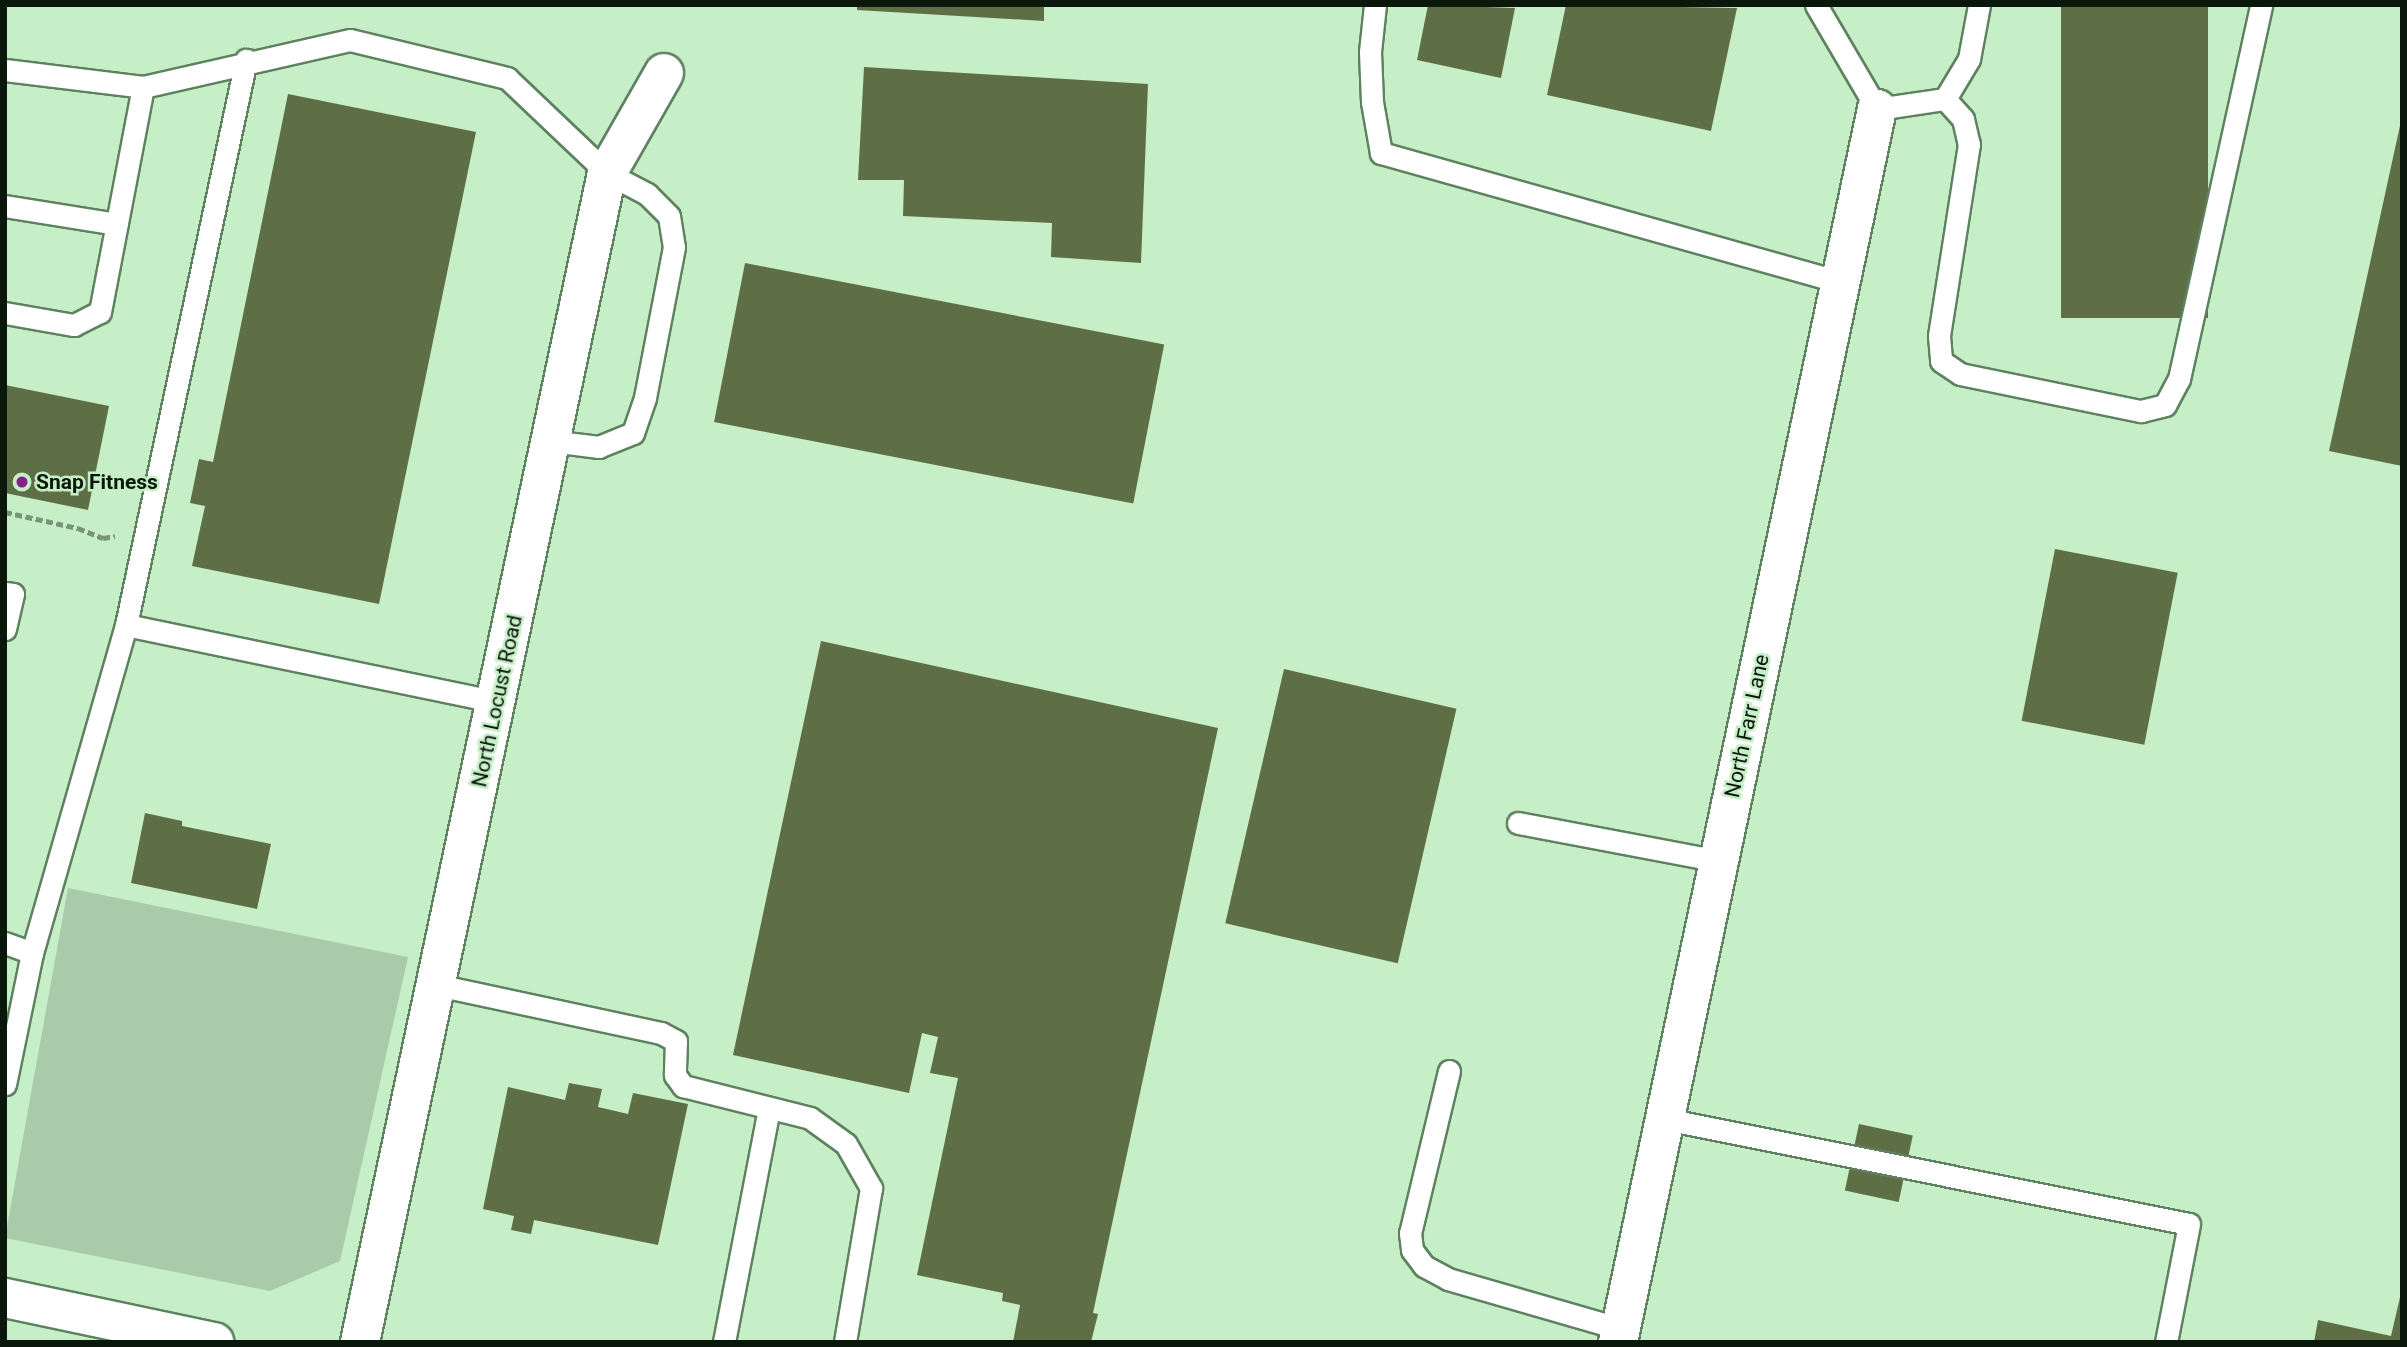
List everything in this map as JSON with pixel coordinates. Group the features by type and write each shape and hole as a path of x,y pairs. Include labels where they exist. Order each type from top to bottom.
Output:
{"street":[{"name":"North Locust Road","path":"360,1342 607,173 664,73"},
{"name":"North Farr Lane","path":"1619,1336 1877,110"},
{"path":"5,1298 214,1342"}],"lane":[{"path":"1375,5 1370,51 1371,102 1381,153 1840,282"},
{"path":"1816,5 1877,110 1945,99 1969,59 1979,5"},
{"path":"1945,99 1963,119 1969,144 1939,336 1941,361 1960,374 2141,411 2165,405 2179,379 2261,5"},
{"path":"5,70 143,87 246,60 350,40 507,78 607,173 647,194 669,216 673,236 645,398 633,433 599,447 551,441"},
{"path":"5,1084 32,953 126,625 246,60"},
{"path":"5,313 74,325 100,312 143,87"},
{"path":"5,206 117,224"},
{"path":"5,593 13,594 5,629"},
{"path":"126,625 497,702"},
{"path":"1518,822 1719,861"},
{"path":"5,943 32,953"},
{"path":"437,985 661,1033 676,1041 675,1075 683,1086 810,1118 846,1144 871,1188 845,1342"},
{"path":"1449,1071 1410,1233 1412,1250 1424,1266 1448,1279 1619,1336"},
{"path":"724,1342 769,1108"},
{"path":"1665,1119 2189,1224 2166,1342"}],"path":[{"path":"5,512 78,528 103,538 147,528"}],"green space":[{"path":"68,888 408,957 340,1261 270,1291 5,1238"}],"building":[{"path":"857,5 1044,5 1044,21 857,10"},
{"path":"1428,5 1515,8 1501,78 1417,60"},
{"path":"1566,5 1737,8 1711,131 1547,95"},
{"path":"2061,5 2208,5 2208,318 2061,318"},
{"path":"864,67 1148,84 1141,263 1051,257 1052,223 903,216 904,180 858,180"},
{"path":"288,94 476,132 379,604 192,566 205,506 190,503 199,459 213,462"},
{"path":"2402,121 2402,466 2329,451"},
{"path":"745,263 1164,344 1133,503 714,422"},
{"path":"5,385 109,406 88,510 5,493"},
{"path":"2055,549 2178,573 2144,745 2022,721"},
{"path":"821,641 1218,728 1093,1313 1098,1314 1091,1342 1013,1342 1020,1305 1002,1301 1003,1293 917,1275 958,1078 930,1073 938,1037 922,1033 909,1093 733,1055"},
{"path":"1284,669 1456,709 1398,963 1225,923"},
{"path":"145,813 182,821 182,826 271,844 257,909 131,883"},
{"path":"569,1083 602,1089 598,1107 628,1114 633,1093 688,1104 658,1245 534,1220 531,1234 511,1230 514,1216 483,1209 508,1087 565,1100"},
{"path":"1859,1124 1913,1135 1899,1202 1845,1191"},
{"path":"2401,1293 2402,1342 2314,1342 2318,1320 2391,1336"}],"place":[{"name":"Snap Fitness","path":"22,482"}]}
